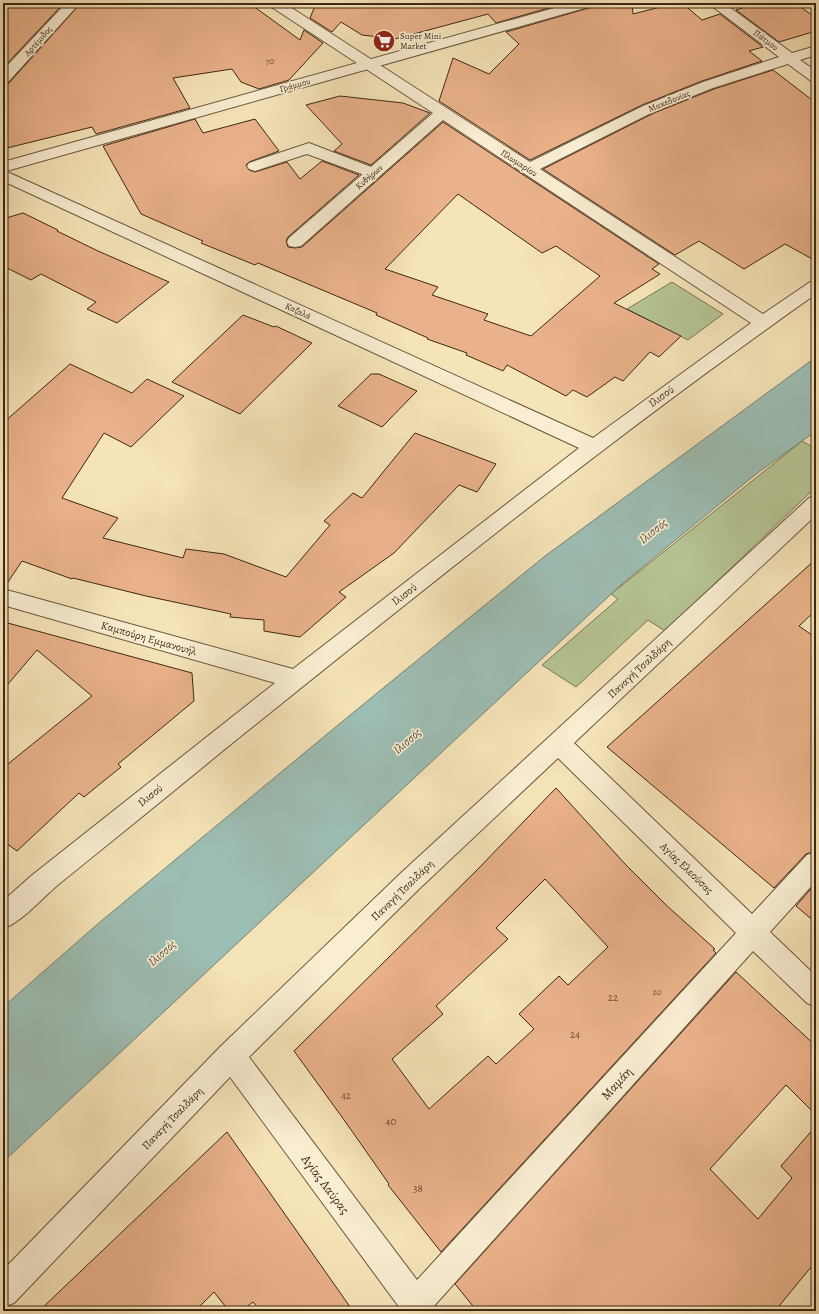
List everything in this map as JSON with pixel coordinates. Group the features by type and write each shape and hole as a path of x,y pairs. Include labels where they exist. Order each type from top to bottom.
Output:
{"street":[{"name":"Αρτέμιδος","path":"3,79 73,3"},
{"name":"Πλωμαρίου","path":"275,3 763,322"},
{"name":"Γράμμου","path":"3,167 587,3"},
{"name":"Πάτμου","path":"715,3 816,78"},
{"name":"Μακεδονίας","path":"529,169 648,109 708,85 816,50"},
{"name":"Κυθήρων","path":"295,242 442,113"},
{"path":"255,166 309,148 317,153 373,173"},
{"name":"Καζαλά","path":"3,175 593,446"},
{"name":"Ιλισού","path":"3,916 40,884 295,679 593,446 763,322 816,286"},
{"name":"Παναγή Τσαλδάρη","path":"3,1292 231,1056 410,881 816,502"},
{"name":"Καμπούρη Εμμανουήλ","path":"3,597 295,679"},
{"name":"Αγίας Ελεούσας","path":"559,743 816,994"},
{"name":"Μαμάη","path":"419,1307 816,862"},
{"name":"Αγίας Λαύρας","path":"231,1056 419,1307"}],"green space":[{"path":"672,282 723,314 688,340 627,309"},
{"path":"802,441 816,449 816,487 665,631 648,620 576,687 542,665 618,599 611,594"}],"water":[{"name":"Ιλισσός","path":"816,357 816,431 756,474 623,583 3,1162 3,1007 100,922 545,556"}],"building":[{"path":"3,3 64,3 3,68"},
{"path":"81,3 249,3 300,40 304,30 323,43 289,80 259,89 241,82 232,69 173,78 190,108 96,134 92,127 3,149 3,84 9,83"},
{"path":"311,3 566,3 496,23 488,14 395,39 362,35 341,22 332,32 310,18 315,6"},
{"path":"595,3 632,3 633,14 676,3 682,3 702,20 720,14 763,47 749,51 762,61 702,81 642,105 530,160 439,101 453,58 489,74 519,44 506,32 592,7"},
{"path":"758,3 795,3 816,18 816,31 779,42 736,10"},
{"path":"773,70 816,103 816,261 785,244 744,269 699,241 675,255 543,169 654,113 714,89"},
{"path":"340,96 403,103 430,113 371,165 334,151 342,144 306,105"},
{"path":"195,119 203,133 255,119 279,151 249,162 246,165 249,170 255,172 287,162 300,179 322,161 359,175 288,237 286,241 288,247 295,248 302,247 443,122 659,264 652,269 660,274 614,303 681,336 659,357 650,352 623,381 615,377 587,397 573,390 566,396 507,365 503,371 466,355 467,353 427,339 428,338 376,315 377,313 258,263 255,265 201,243 203,241 141,214 103,146","holes":["458,194 542,253 556,246 600,276 531,336 484,320 488,314 432,295 438,287 385,269"]},
{"path":"23,213 98,251 169,282 117,323 87,309 96,302 41,274 31,280 3,266 3,219"},
{"path":"243,315 274,327 276,326 312,343 240,414 172,382"},
{"path":"70,364 132,393 147,379 184,396 131,447 104,433 62,498 118,518 103,538 183,558 186,549 224,554 286,577 330,525 324,521 353,493 362,498 415,433 496,464 477,492 459,485 394,553 339,592 346,597 300,637 264,631 264,620 230,617 231,614 72,579 22,561 3,588 3,423"},
{"path":"371,374 379,374 417,391 382,427 338,406"},
{"path":"816,559 816,610 799,626 816,638 816,851 806,854 774,888 607,747"},
{"path":"4,622 192,673 194,701 118,764 121,767 84,797 79,793 17,851 3,841 3,768 92,696 37,650 3,690"},
{"path":"556,788 626,865 666,905 715,949 713,950 716,953 441,1252 388,1185 389,1184 342,1117 294,1051 477,870","holes":["545,879 608,947 568,985 559,976 519,1014 534,1029 496,1064 488,1056 429,1109 392,1059 443,1014 436,1006 508,939 496,928"]},
{"path":"816,883 816,923 796,906"},
{"path":"736,972 816,1046 816,1115 786,1085 710,1169 758,1219 792,1178 781,1166 816,1126 816,1261 775,1311 477,1311 455,1284"},
{"path":"227,1132 353,1311 261,1311 253,1302 241,1311 229,1311 214,1292 195,1311 39,1311"}],"place":[{"name":"Super Mini Market","path":"384,41"}]}
